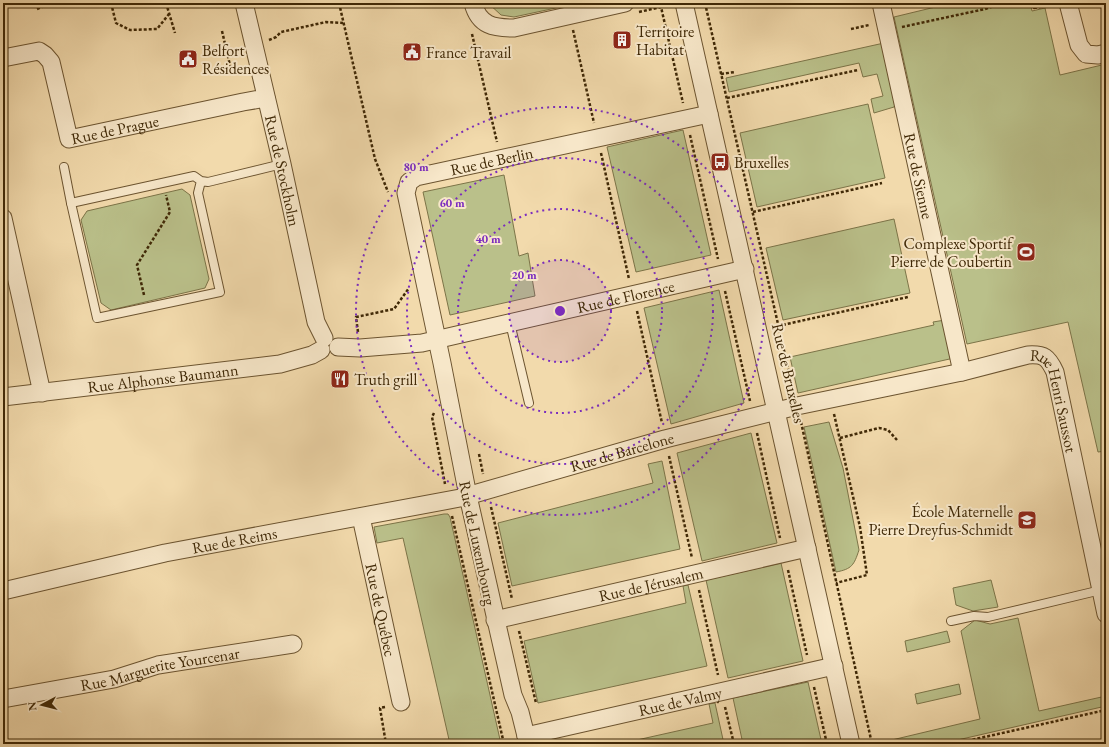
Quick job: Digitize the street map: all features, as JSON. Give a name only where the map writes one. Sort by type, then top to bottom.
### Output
[{"type":"street","name":"Rue de Stockholm","points":[[244,3],[282,164],[316,322],[323,344]]},
{"type":"street","name":"Rue de Bruxelles","points":[[684,3],[851,744]]},
{"type":"street","name":"Rue de Sienne","points":[[881,3],[962,372]]},
{"type":"street","points":[[1068,3],[1079,44],[1086,54],[1098,56],[1106,53]]},
{"type":"street","points":[[475,8],[488,24],[500,28],[514,28],[624,6]]},
{"type":"street","name":"Rue de Prague","points":[[3,58],[38,51],[45,55],[51,62],[69,139],[266,98]]},
{"type":"street","name":"Rue de Berlin","points":[[437,339],[406,193],[409,182],[416,177],[501,158],[598,128],[686,119],[709,114]]},
{"type":"street","points":[[3,218],[42,393]]},
{"type":"street","name":"Rue de Florence","points":[[437,339],[744,269]]},
{"type":"street","points":[[323,344],[324,354],[329,355],[337,351],[338,347],[360,348],[422,343],[437,339]]},
{"type":"street","name":"Rue de Luxembourg","points":[[437,339],[468,496],[495,620],[513,695],[532,738]]},
{"type":"street","name":"Rue Alphonse Baumann","points":[[3,397],[280,364],[312,355],[323,344]]},
{"type":"street","name":"Rue Henri Saussot","points":[[776,411],[962,372],[1028,355],[1037,354],[1044,356],[1050,361],[1055,372],[1106,614]]},
{"type":"street","name":"Rue de Barcelone","points":[[468,496],[665,439],[776,411]]},
{"type":"street","name":"Rue de Reims","points":[[3,591],[165,553],[468,496]]},
{"type":"street","name":"Rue de Québec","points":[[360,517],[401,702]]},
{"type":"street","name":"Rue de Jérusalem","points":[[495,620],[807,548]]},
{"type":"street","name":"Rue Marguerite Yourcenar","points":[[3,699],[114,679],[158,665],[293,644]]},
{"type":"street","name":"Rue de Valmy","points":[[532,738],[834,666]]},
{"type":"lane","points":[[71,203],[194,176],[201,181],[208,182],[282,164]]},
{"type":"lane","points":[[64,167],[97,318],[220,292],[198,193],[201,181]]},
{"type":"lane","points":[[510,323],[529,403]]},
{"type":"lane","points":[[951,621],[974,616],[988,617],[1101,590]]},
{"type":"path","points":[[36,9],[51,3]]},
{"type":"path","points":[[110,3],[116,23],[130,30],[157,29],[169,14]]},
{"type":"path","points":[[166,3],[175,33]]},
{"type":"path","points":[[339,3],[375,159],[389,194],[391,190]]},
{"type":"path","name":"Rue de Bruxelles","points":[[705,3],[872,744]]},
{"type":"path","points":[[887,30],[985,9],[1003,3]]},
{"type":"path","points":[[1033,3],[1034,8],[1044,6]]},
{"type":"path","points":[[624,6],[662,7],[827,744]]},
{"type":"path","points":[[475,8],[472,18],[472,34],[501,158]]},
{"type":"path","points":[[254,46],[276,37],[281,32],[326,22],[343,22]]},
{"type":"path","points":[[572,26],[598,128],[633,295],[734,744]]},
{"type":"path","points":[[222,31],[232,74]]},
{"type":"path","points":[[727,98],[858,70]]},
{"type":"path","points":[[721,74],[735,72]]},
{"type":"path","points":[[147,307],[137,265],[170,212],[164,183]]},
{"type":"path","points":[[753,212],[882,183]]},
{"type":"path","points":[[360,348],[356,317],[394,309],[410,286],[412,293]]},
{"type":"path","points":[[758,331],[908,297]]},
{"type":"path","points":[[831,399],[860,528],[866,575],[836,583]]},
{"type":"path","points":[[840,438],[879,428],[888,430],[897,440]]},
{"type":"path","points":[[478,448],[516,615],[532,738]]},
{"type":"path","points":[[380,708],[386,744]]},
{"type":"path","points":[[953,744],[1106,710]]},
{"type":"green space","points":[[488,3],[494,3],[502,7],[520,3],[579,3],[514,17],[501,15]]},
{"type":"green space","name":"Complexe Sportif Pierre de Coubertin","points":[[952,3],[1030,3],[1032,11],[1045,8],[1060,75],[1106,64],[1106,451],[1098,452],[1068,322],[967,344],[894,17]]},
{"type":"green space","points":[[884,43],[897,102],[894,107],[874,113],[871,99],[883,96],[877,74],[863,77],[859,63],[729,92],[726,78]]},
{"type":"green space","points":[[868,104],[885,178],[757,207],[740,133]]},
{"type":"green space","points":[[683,130],[711,255],[636,272],[607,147]]},
{"type":"green space","points":[[504,175],[519,256],[528,253],[535,296],[450,315],[423,192]]},
{"type":"green space","points":[[182,189],[190,195],[209,279],[205,288],[111,310],[101,303],[81,220],[87,211]]},
{"type":"green space","points":[[894,219],[910,293],[783,320],[766,248]]},
{"type":"green space","points":[[719,290],[744,403],[671,424],[644,308]]},
{"type":"green space","points":[[945,320],[954,358],[798,393],[790,357],[934,325],[933,322]]},
{"type":"green space","points":[[829,422],[843,468],[859,550],[852,566],[836,572],[804,427]]},
{"type":"green space","points":[[751,433],[777,543],[702,561],[677,453]]},
{"type":"green space","points":[[662,461],[680,549],[512,586],[498,523],[653,483],[648,464]]},
{"type":"green space","points":[[448,514],[450,517],[501,744],[450,744],[403,538],[377,543],[374,527]]},
{"type":"green space","points":[[781,563],[803,661],[728,678],[706,580]]},
{"type":"green space","points":[[991,580],[998,607],[973,611],[956,605],[953,588]]},
{"type":"green space","points":[[688,585],[707,666],[538,703],[524,641],[686,603],[683,586]]},
{"type":"green space","points":[[1018,618],[1039,711],[1106,696],[1106,706],[940,744],[875,744],[980,719],[961,631],[975,620],[990,624]]},
{"type":"green space","points":[[947,631],[950,642],[907,652],[905,641]]},
{"type":"green space","points":[[808,682],[822,744],[743,744],[733,698]]},
{"type":"green space","points":[[959,684],[961,694],[917,704],[915,694]]},
{"type":"green space","points":[[715,703],[724,744],[619,744],[713,723],[709,704]]},
{"type":"place","name":"Territoire Habitat","points":[[622,40]]},
{"type":"place","name":"France Travail","points":[[412,52]]},
{"type":"place","name":"Belfort Résidences","points":[[188,59]]},
{"type":"place","name":"Bruxelles","points":[[720,162]]},
{"type":"place","name":"Complexe Sportif Pierre de Coubertin","points":[[1026,252]]},
{"type":"place","name":"Truth grill","points":[[340,379]]},
{"type":"place","name":"École Maternelle Pierre Dreyfus-Schmidt","points":[[1027,520]]}]
